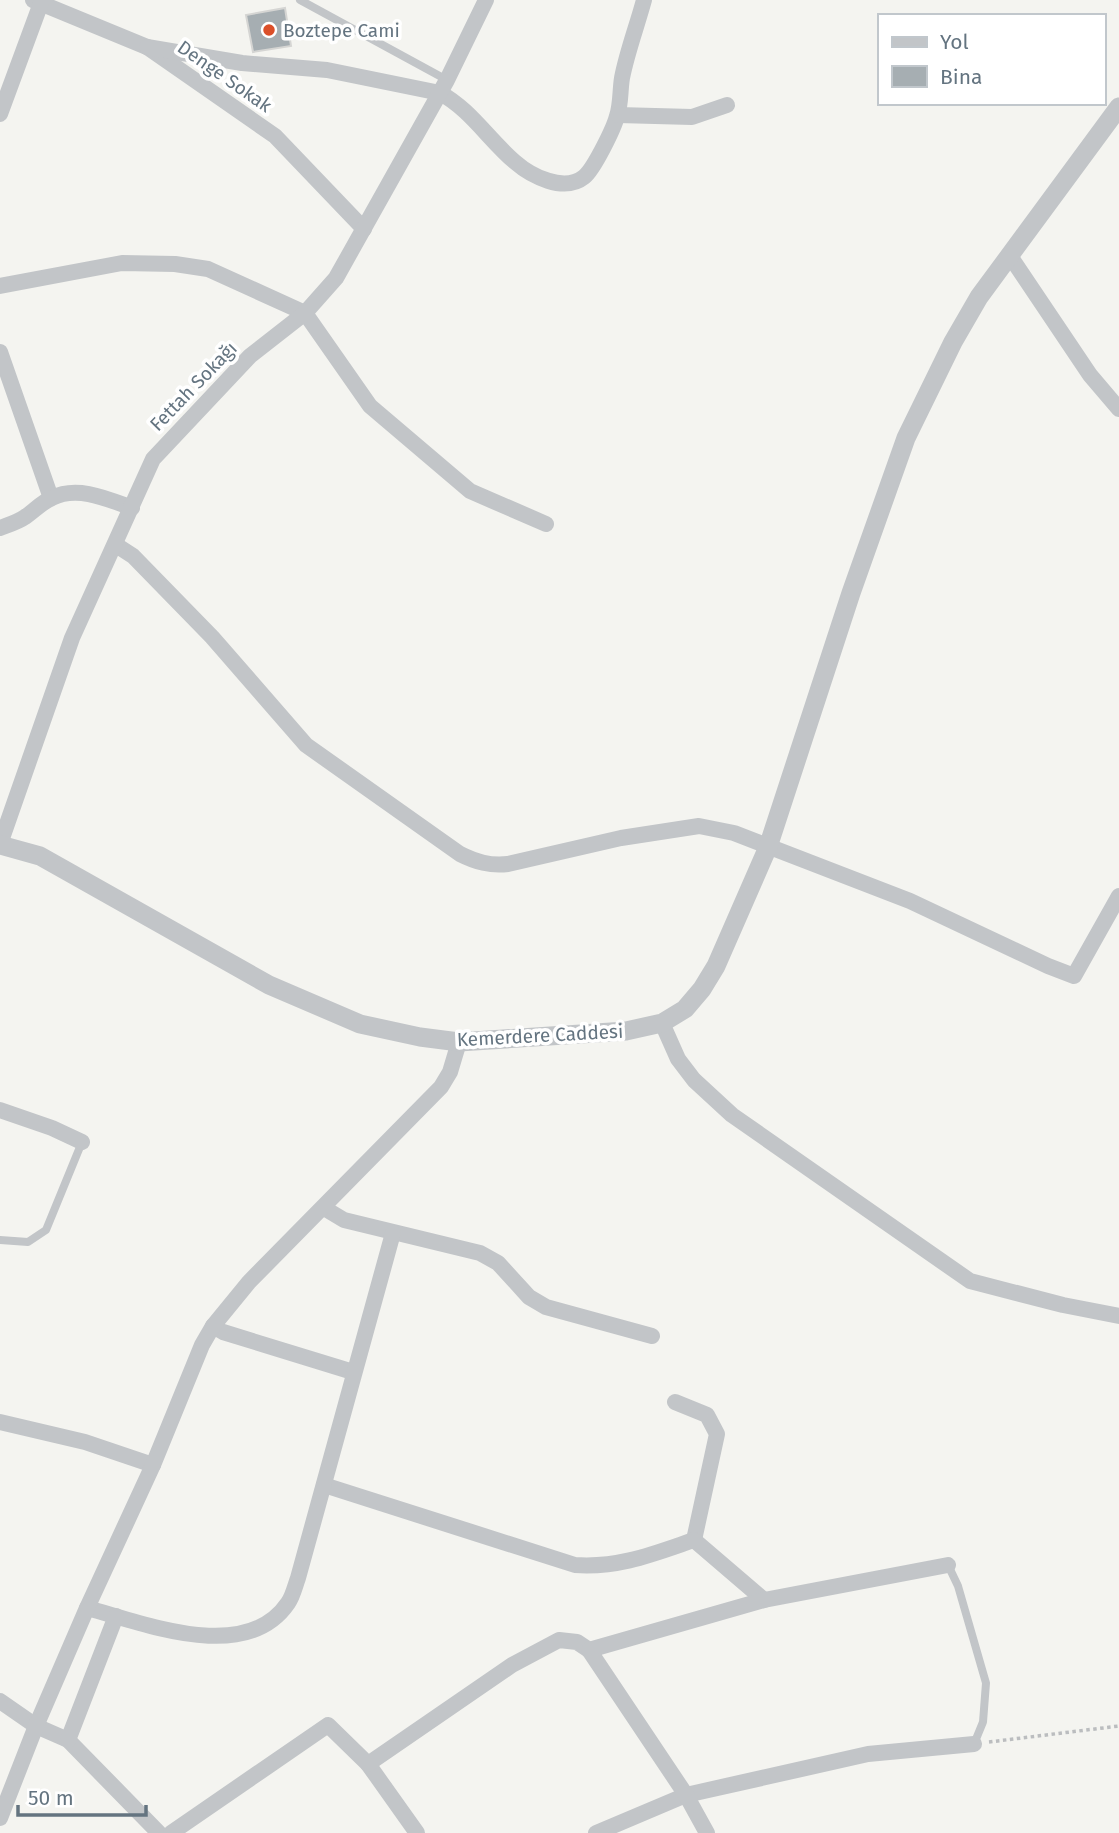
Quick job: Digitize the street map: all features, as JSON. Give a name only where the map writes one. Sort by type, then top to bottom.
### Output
[{"type":"street","name":"Fettah Sokağı","points":[[0,844],[62,664],[153,459],[250,356],[305,313],[336,278],[443,87],[486,0]]},
{"type":"street","points":[[148,47],[242,63],[327,70],[443,87],[515,162],[534,176],[556,182],[575,181],[585,176],[605,145],[618,115],[622,78],[644,0]]},
{"type":"street","points":[[0,114],[37,2]]},
{"type":"street","name":"Denge Sokak","points":[[37,2],[148,47],[275,136],[364,229]]},
{"type":"street","points":[[618,115],[692,117],[727,105]]},
{"type":"street","name":"Kemerdere Caddesi","points":[[0,844],[40,856],[170,931],[280,990],[360,1024],[459,1042],[609,1033],[662,1023],[685,1009],[716,966],[768,847],[906,438],[953,342],[979,297],[1119,107]]},
{"type":"street","points":[[1010,256],[1090,375],[1119,409]]},
{"type":"street","points":[[0,286],[122,263],[175,264],[208,269],[305,313],[370,405],[470,491],[546,524]]},
{"type":"street","points":[[0,352],[51,498]]},
{"type":"street","points":[[0,528],[23,518],[51,498],[64,493],[81,493],[132,508]]},
{"type":"street","points":[[116,545],[133,556],[203,628],[306,745],[460,854],[493,866],[621,838],[699,826],[734,833],[910,901],[1074,976],[1119,896]]},
{"type":"street","points":[[662,1023],[678,1059],[686,1070],[732,1115],[970,1281],[1119,1316]]},
{"type":"street","points":[[0,1818],[87,1608],[153,1465],[197,1356],[213,1326],[249,1282],[324,1209],[441,1087],[450,1072],[459,1042]]},
{"type":"street","points":[[0,1110],[82,1142]]},
{"type":"street","points":[[324,1209],[344,1220],[480,1253],[498,1263],[519,1289],[546,1307],[652,1336]]},
{"type":"street","points":[[87,1608],[192,1635],[214,1637],[234,1635],[261,1626],[289,1602],[393,1233]]},
{"type":"street","points":[[213,1326],[223,1332],[353,1372]]},
{"type":"street","points":[[675,1402],[707,1415],[717,1434],[694,1540]]},
{"type":"street","points":[[0,1422],[85,1442],[153,1465]]},
{"type":"street","points":[[324,1485],[575,1565],[622,1564],[694,1540]]},
{"type":"street","points":[[694,1540],[764,1600]]},
{"type":"street","points":[[589,1650],[764,1600],[948,1565]]},
{"type":"street","points":[[68,1741],[116,1616]]},
{"type":"street","points":[[368,1764],[512,1665],[559,1640],[577,1642],[589,1650],[686,1795],[707,1833]]},
{"type":"street","points":[[0,1701],[36,1726],[68,1741],[159,1833]]},
{"type":"street","points":[[171,1833],[328,1725],[368,1764],[417,1833]]},
{"type":"street","points":[[596,1833],[686,1795],[868,1754],[974,1744]]},
{"type":"lane","points":[[299,0],[443,87]]},
{"type":"lane","points":[[0,1240],[28,1241],[46,1230],[82,1142]]},
{"type":"lane","points":[[948,1565],[958,1586],[986,1683],[983,1723],[974,1744]]},
{"type":"path","points":[[974,1744],[1119,1727]]},
{"type":"building","name":"Boztepe Cami","points":[[285,8],[291,46],[253,52],[246,15]]},
{"type":"place","name":"Boztepe Cami","points":[[269,30]]}]
